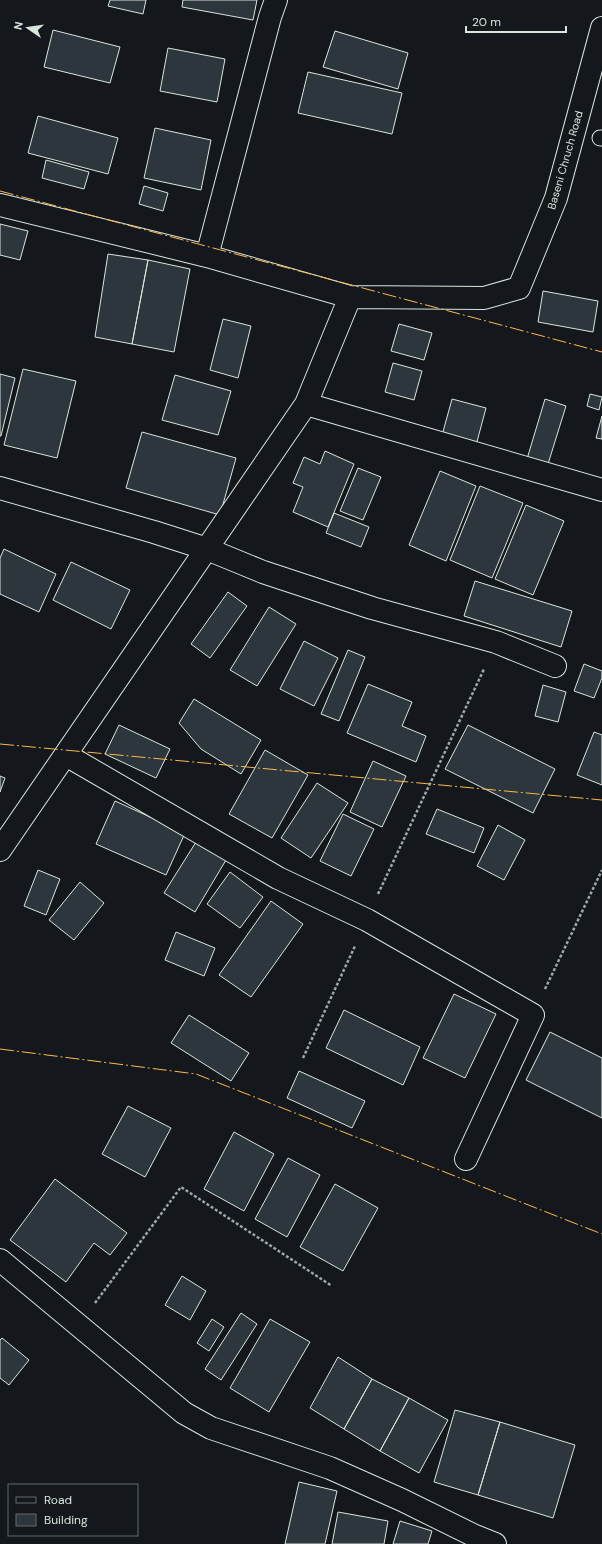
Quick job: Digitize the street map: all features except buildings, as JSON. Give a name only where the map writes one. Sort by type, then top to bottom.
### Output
[{"type":"street","points":[[207,256],[270,17],[276,0]]},
{"type":"street","name":"Baseni Chruch Road","points":[[350,297],[484,298],[519,288],[556,198],[602,28]]},
{"type":"street","points":[[0,205],[207,256],[350,297],[306,404],[0,850]]},
{"type":"street","points":[[306,404],[602,490]]},
{"type":"street","points":[[0,488],[154,532],[207,550],[263,572],[372,608],[496,642],[555,666]]},
{"type":"street","points":[[66,755],[278,878],[366,920],[533,1015],[466,1159]]},
{"type":"street","points":[[0,1260],[184,1413],[211,1428],[330,1468],[495,1544]]},
{"type":"path","points":[[303,1058],[496,642]]},
{"type":"path","points":[[533,1015],[602,870]]},
{"type":"path","points":[[78,1326],[181,1187],[332,1286]]},
{"type":"power","points":[[0,191],[602,352]]},
{"type":"power","points":[[0,744],[602,800]]},
{"type":"power","points":[[0,1049],[196,1074],[602,1234]]}]
